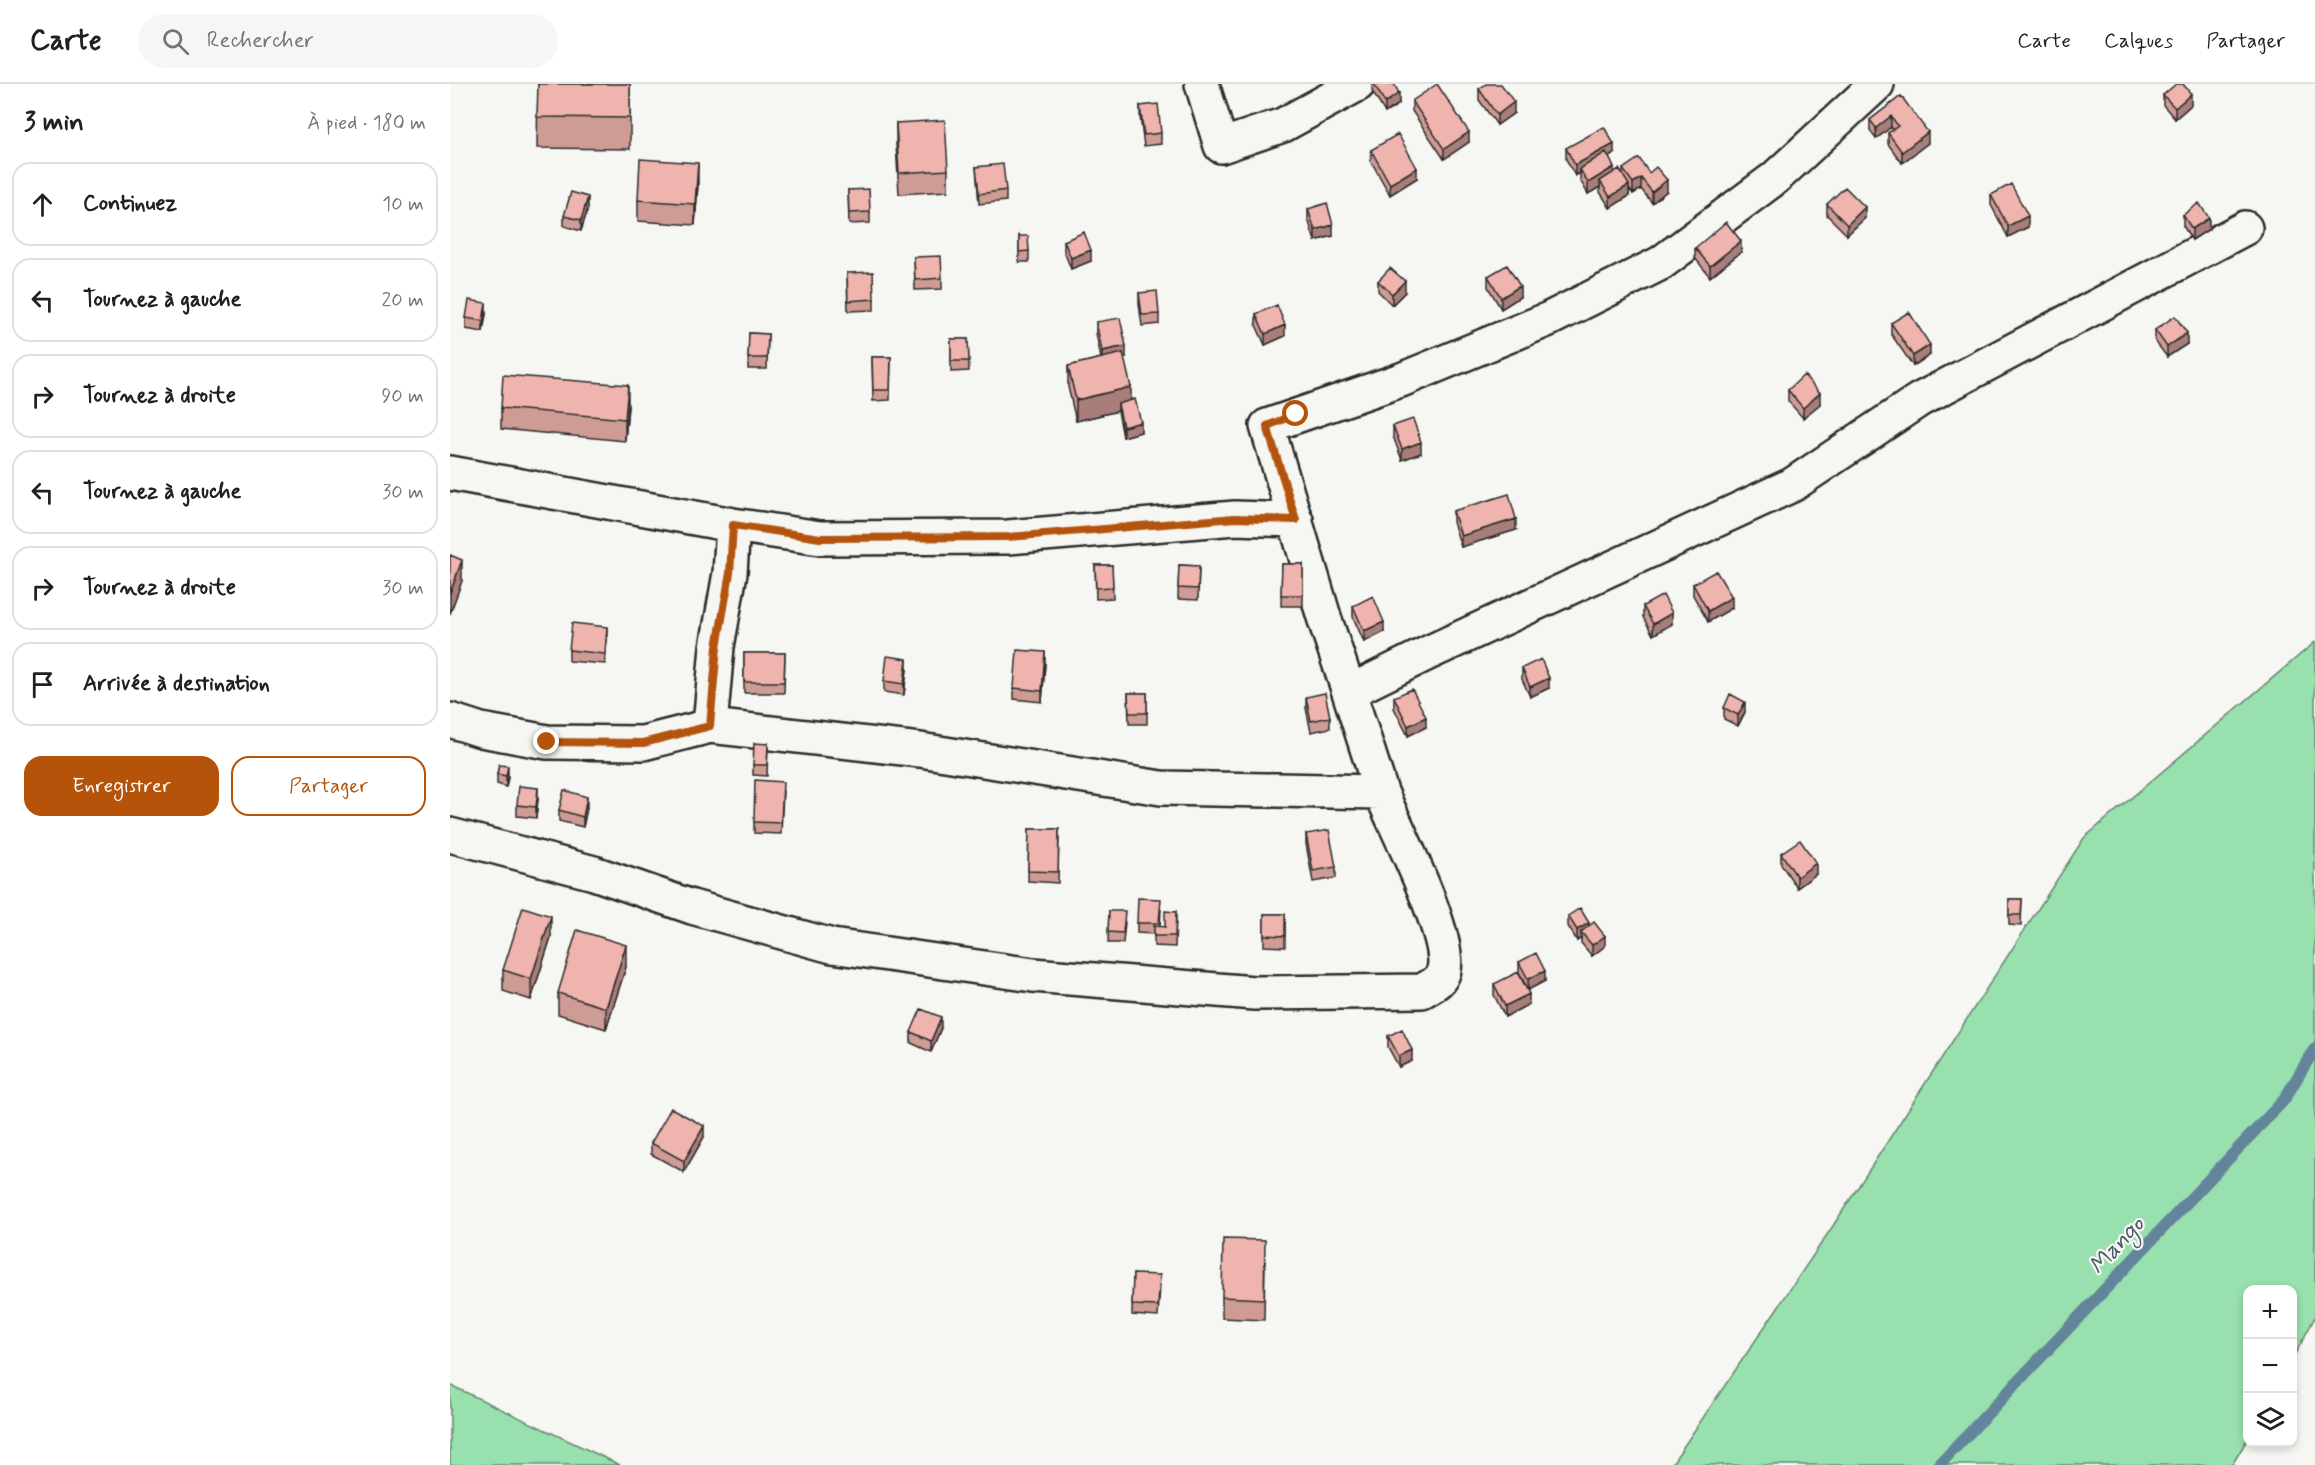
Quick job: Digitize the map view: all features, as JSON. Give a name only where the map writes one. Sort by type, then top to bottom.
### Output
[{"type":"street","points":[[1202,84],[1221,146],[1283,125],[1358,84]]},
{"type":"street","points":[[450,835],[594,873],[692,907],[832,946],[1033,975],[1254,993],[1422,991],[1439,981],[1445,968],[1441,930],[1381,792],[1324,617],[1267,426],[1401,380],[1549,319],[1661,263],[1775,178],[1877,84]]},
{"type":"street","points":[[1349,692],[1428,653],[1792,486],[1919,400],[2245,228]]},
{"type":"street","points":[[450,473],[733,525],[820,538],[1008,537],[1235,518],[1296,520]]},
{"type":"street","points":[[710,726],[717,647],[730,573],[733,525]]},
{"type":"street","points":[[450,720],[481,729],[547,742],[643,743],[710,726],[920,750],[1161,788],[1381,792]]},
{"type":"green space","points":[[2315,642],[2315,1317],[2297,1351],[2297,1285],[2243,1285],[2243,1447],[2232,1465],[1671,1465],[1829,1232],[2084,838]]},
{"type":"green space","points":[[450,1385],[620,1465],[450,1465]]},
{"type":"building","points":[[538,84],[630,84],[630,118],[537,117]]},
{"type":"building","points":[[1374,84],[1394,84],[1399,93],[1385,103]]},
{"type":"building","points":[[1437,84],[1469,132],[1444,149],[1412,101]]},
{"type":"building","points":[[1486,84],[1501,84],[1514,102],[1497,115],[1479,89]]},
{"type":"building","points":[[2176,84],[2183,84],[2191,94],[2175,108],[2163,95]]},
{"type":"building","points":[[1901,96],[1928,132],[1902,152],[1888,133],[1898,126],[1891,116],[1876,128],[1870,120]]},
{"type":"building","points":[[1158,104],[1161,133],[1144,135],[1140,106]]},
{"type":"building","points":[[945,120],[948,170],[899,173],[896,123]]},
{"type":"building","points":[[1604,127],[1614,144],[1575,165],[1566,148]]},
{"type":"building","points":[[1398,134],[1417,168],[1390,184],[1371,150]]},
{"type":"building","points":[[1606,152],[1614,167],[1588,183],[1580,169]]},
{"type":"building","points":[[1639,158],[1649,173],[1656,167],[1667,180],[1652,192],[1641,178],[1633,183],[1623,169]]},
{"type":"building","points":[[640,159],[698,163],[695,204],[638,200]]},
{"type":"building","points":[[1003,164],[1006,190],[979,194],[976,167]]},
{"type":"building","points":[[1619,169],[1629,185],[1610,197],[1600,181]]},
{"type":"building","points":[[2011,184],[2028,216],[2008,226],[1991,195]]},
{"type":"building","points":[[1845,187],[1865,207],[1847,225],[1827,204]]},
{"type":"building","points":[[869,189],[870,212],[849,213],[848,190]]},
{"type":"building","points":[[571,192],[588,197],[581,220],[564,216]]},
{"type":"building","points":[[1327,203],[1333,225],[1315,230],[1308,209]]},
{"type":"building","points":[[2199,203],[2209,218],[2192,229],[2183,215]]},
{"type":"building","points":[[1726,222],[1741,241],[1710,266],[1695,248]]},
{"type":"building","points":[[1084,232],[1091,250],[1071,258],[1064,241]]},
{"type":"building","points":[[1019,236],[1028,236],[1029,251],[1019,252]]},
{"type":"building","points":[[941,256],[942,278],[915,280],[914,257]]},
{"type":"building","points":[[1507,265],[1520,286],[1501,298],[1488,276]]},
{"type":"building","points":[[1390,268],[1405,281],[1392,294],[1378,281]]},
{"type":"building","points":[[873,272],[874,299],[848,301],[847,273]]},
{"type":"building","points":[[1157,291],[1159,314],[1142,315],[1139,293]]},
{"type":"building","points":[[469,300],[486,303],[483,321],[466,318]]},
{"type":"building","points":[[1277,305],[1285,325],[1265,334],[1256,314]]},
{"type":"building","points":[[1909,312],[1930,345],[1913,356],[1891,323]]},
{"type":"building","points":[[2175,316],[2187,333],[2167,347],[2155,330]]},
{"type":"building","points":[[1120,318],[1126,346],[1102,351],[1096,322]]},
{"type":"building","points":[[749,333],[768,334],[767,358],[748,358]]},
{"type":"building","points":[[951,339],[968,339],[969,361],[951,361]]},
{"type":"building","points":[[1123,353],[1131,387],[1076,400],[1068,366]]},
{"type":"building","points":[[872,357],[891,357],[890,390],[873,390]]},
{"type":"building","points":[[503,375],[628,385],[625,419],[501,408]]},
{"type":"building","points":[[1804,375],[1820,393],[1803,408],[1788,390]]},
{"type":"building","points":[[1135,399],[1141,422],[1123,427],[1118,404]]},
{"type":"building","points":[[1413,419],[1421,442],[1402,449],[1393,426]]},
{"type":"building","points":[[1509,494],[1516,519],[1461,536],[1453,511]]},
{"type":"building","points":[[450,555],[462,560],[450,593]]},
{"type":"building","points":[[1282,564],[1303,564],[1303,595],[1281,595]]},
{"type":"building","points":[[1095,565],[1112,565],[1113,587],[1096,588]]},
{"type":"building","points":[[1179,565],[1199,566],[1198,589],[1178,588]]},
{"type":"building","points":[[1716,571],[1732,597],[1708,611],[1693,584]]},
{"type":"building","points":[[1663,595],[1672,613],[1653,624],[1643,606]]},
{"type":"building","points":[[1373,596],[1384,622],[1364,631],[1353,606]]},
{"type":"building","points":[[572,623],[607,627],[605,654],[569,650]]},
{"type":"building","points":[[1017,650],[1045,652],[1042,691],[1014,688]]},
{"type":"building","points":[[744,653],[785,653],[784,682],[744,682]]},
{"type":"building","points":[[887,656],[907,659],[904,684],[884,681]]},
{"type":"building","points":[[1541,659],[1549,678],[1530,687],[1522,668]]},
{"type":"building","points":[[1412,689],[1426,717],[1408,726],[1394,697]]},
{"type":"building","points":[[1128,693],[1147,693],[1147,713],[1129,713]]},
{"type":"building","points":[[1325,693],[1330,717],[1311,721],[1306,697]]},
{"type":"building","points":[[1730,694],[1745,702],[1738,715],[1724,708]]},
{"type":"building","points":[[754,743],[768,744],[767,765],[753,765]]},
{"type":"building","points":[[499,765],[508,766],[506,776],[497,774]]},
{"type":"building","points":[[755,780],[783,782],[781,823],[754,822]]},
{"type":"building","points":[[519,786],[538,788],[536,807],[517,805]]},
{"type":"building","points":[[564,790],[587,797],[583,817],[559,810]]},
{"type":"building","points":[[1029,829],[1059,829],[1058,872],[1028,871]]},
{"type":"building","points":[[1329,830],[1336,867],[1313,871],[1306,834]]},
{"type":"building","points":[[1800,840],[1816,863],[1797,877],[1781,853]]},
{"type":"building","points":[[1138,898],[1161,899],[1159,923],[1137,923]]},
{"type":"building","points":[[2009,899],[2022,899],[2021,915],[2009,915]]},
{"type":"building","points":[[523,907],[551,916],[531,979],[503,970]]},
{"type":"building","points":[[1580,908],[1589,923],[1577,930],[1568,916]]},
{"type":"building","points":[[1109,911],[1125,911],[1123,933],[1108,932]]},
{"type":"building","points":[[1165,911],[1176,912],[1175,936],[1154,936],[1154,926],[1165,927]]},
{"type":"building","points":[[1264,914],[1285,914],[1285,936],[1264,935]]},
{"type":"building","points":[[1594,922],[1605,936],[1592,945],[1581,932]]},
{"type":"building","points":[[577,930],[626,945],[606,1008],[558,993]]},
{"type":"building","points":[[1536,953],[1545,971],[1528,979],[1519,962]]},
{"type":"building","points":[[1518,972],[1529,994],[1505,1006],[1494,984]]},
{"type":"building","points":[[921,1009],[941,1017],[931,1041],[911,1032]]},
{"type":"building","points":[[1402,1029],[1412,1050],[1399,1056],[1388,1036]]},
{"type":"building","points":[[671,1108],[704,1126],[684,1161],[651,1143]]},
{"type":"building","points":[[1223,1239],[1265,1240],[1264,1299],[1222,1297]]},
{"type":"building","points":[[1133,1274],[1160,1275],[1158,1306],[1132,1305]]},
{"type":"waterway","name":"Mango","points":[[1939,1465],[2284,1100],[2315,1048]]},
{"type":"route","points":[[547,742],[643,743],[710,726],[717,647],[730,573],[733,525],[820,538],[1008,537],[1235,518],[1296,520],[1267,426],[1296,414]]}]
